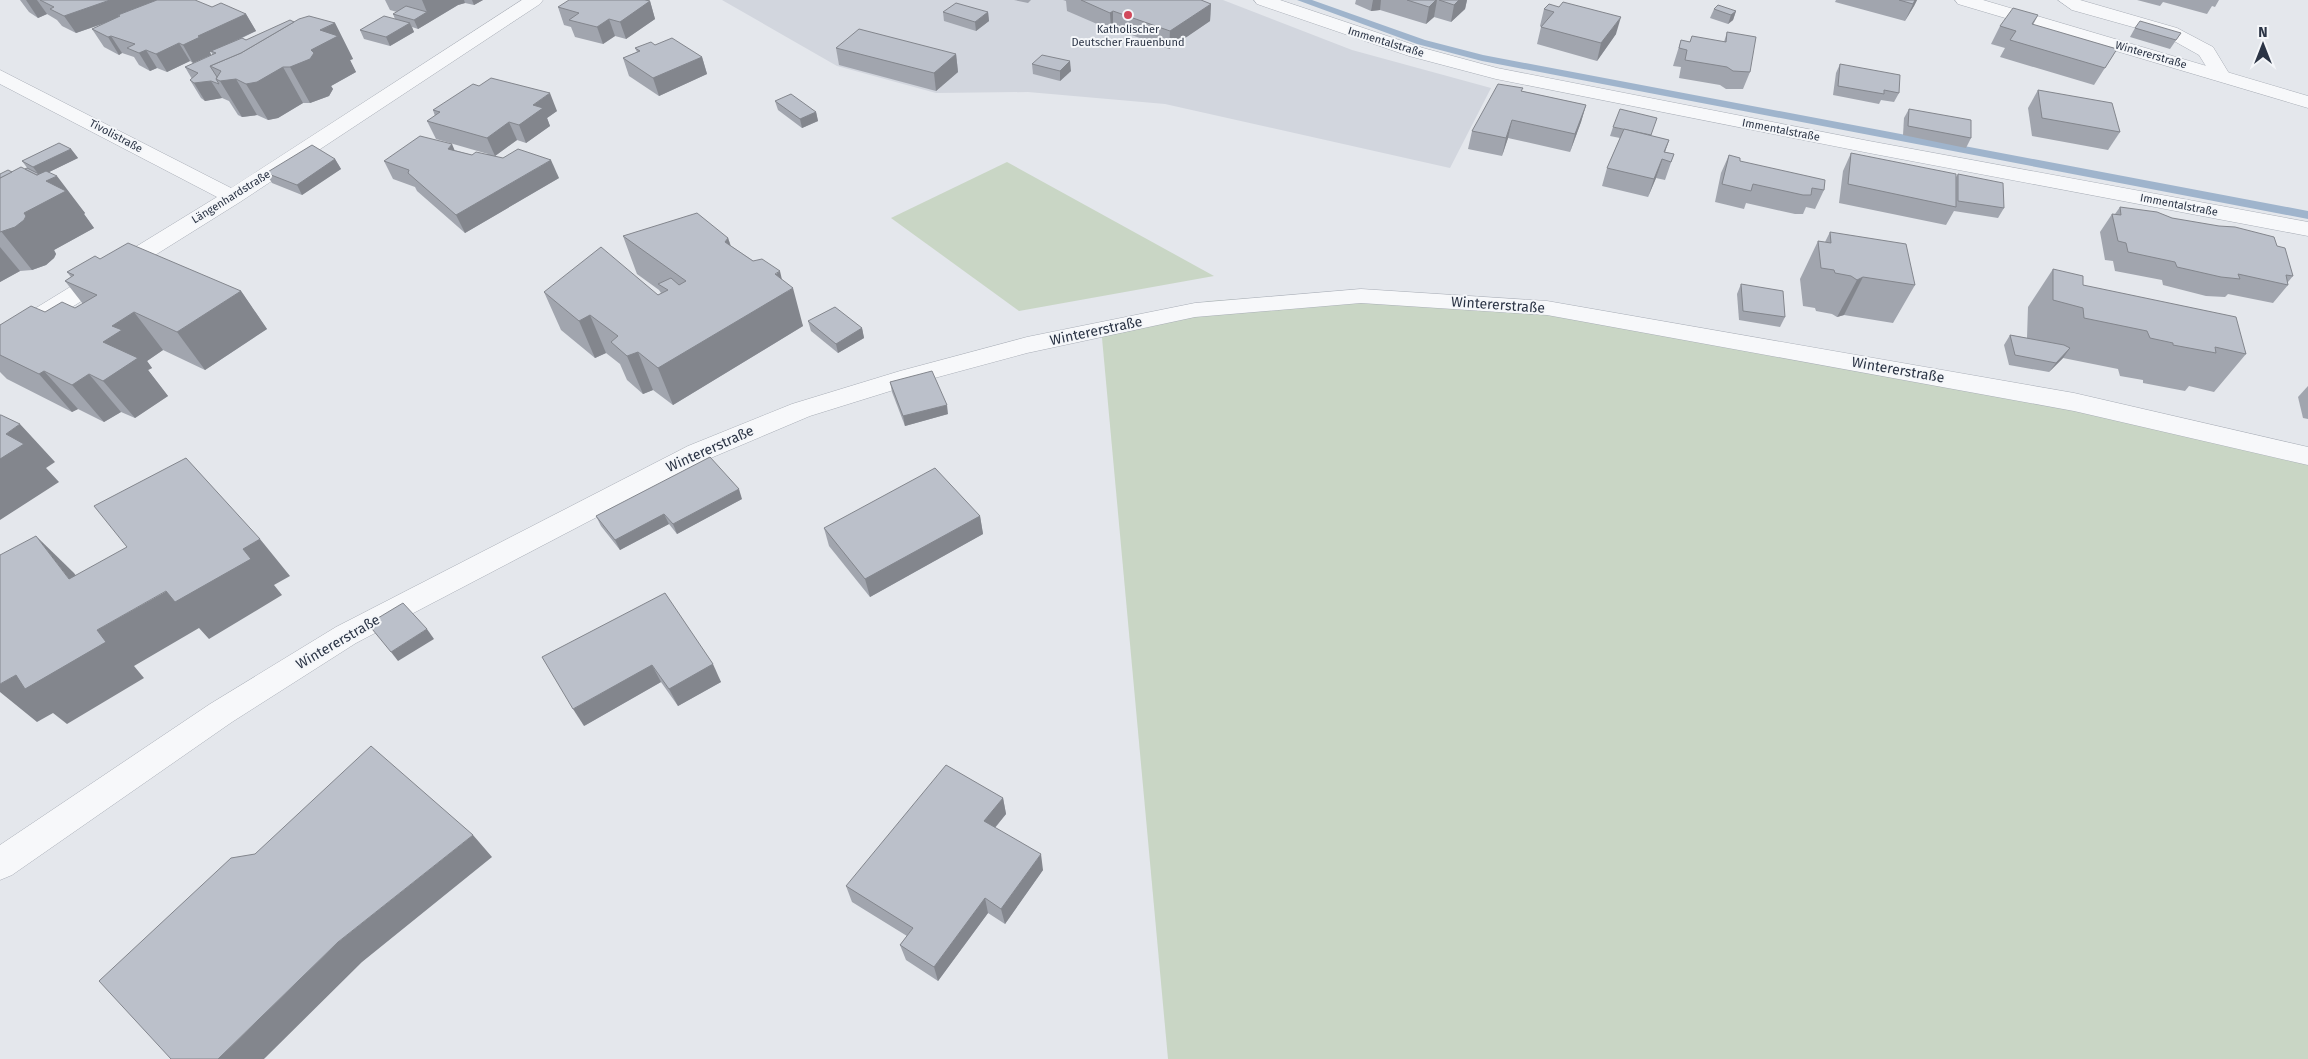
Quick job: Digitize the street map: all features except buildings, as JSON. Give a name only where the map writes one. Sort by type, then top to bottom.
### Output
[{"type":"street","name":"Längenhardstraße","points":[[0,341],[232,197],[534,0]]},
{"type":"street","name":"Immentalstraße","points":[[1263,0],[1407,49],[1496,73],[1879,149],[2308,229]]},
{"type":"street","name":"Wintererstraße","points":[[1964,0],[2308,102]]},
{"type":"street","points":[[2067,0],[2078,6],[2171,32],[2206,51],[2221,75]]},
{"type":"street","name":"Tivolistraße","points":[[0,76],[232,197]]},
{"type":"street","name":"Wintererstraße","points":[[0,864],[222,713],[346,635],[697,452],[801,410],[909,377],[1027,345],[1196,310],[1361,296],[1547,308],[2074,402],[2308,456]]},
{"type":"shaded area","points":[[722,0],[1223,0],[1352,50],[1491,88],[1450,168],[1165,104],[1028,92],[936,93],[837,66]]},
{"type":"green space","points":[[1007,162],[1214,276],[1019,311],[891,218]]},
{"type":"green space","points":[[1359,291],[1545,306],[2308,453],[2308,1059],[1168,1059],[1101,327],[1209,301]]},
{"type":"waterway","points":[[1302,0],[1421,42],[1482,58],[2308,215]]},
{"type":"place","name":"Katholischer Deutscher Frauenbund","points":[[1128,15]]}]
